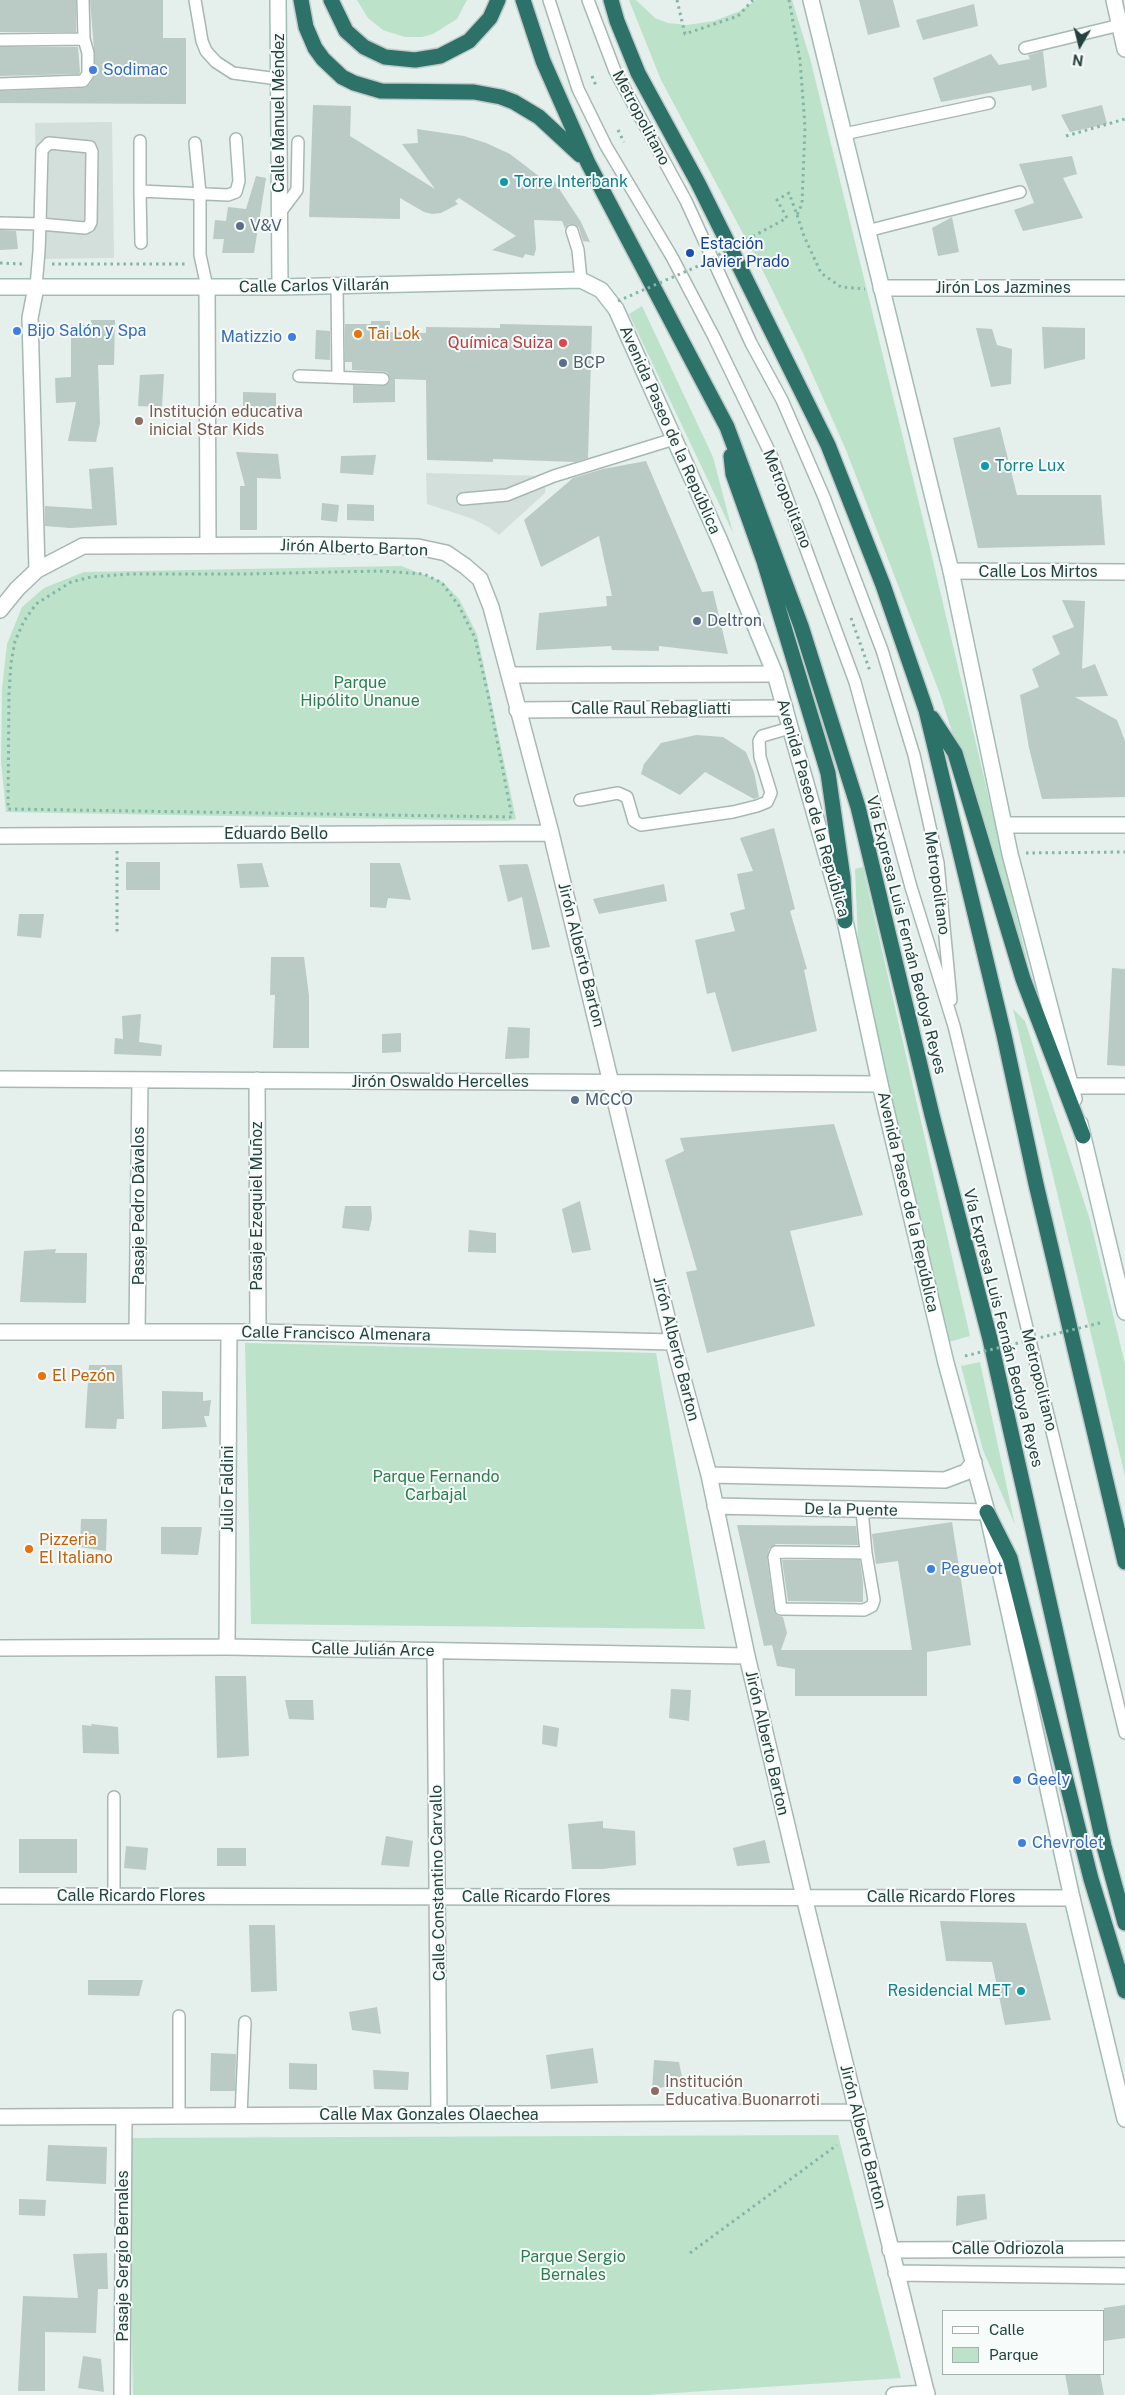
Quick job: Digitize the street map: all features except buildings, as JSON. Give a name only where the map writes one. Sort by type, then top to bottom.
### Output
[{"type":"highway","points":[[301,0],[306,27],[315,48],[323,59],[342,77],[354,83],[381,91],[474,92],[514,102],[548,125],[588,163]]},
{"type":"highway","points":[[331,0],[346,31],[364,47],[385,57],[415,60],[440,56],[469,41],[490,18],[498,0]]},
{"type":"highway","name":"Vía Expresa Luis Fernán Bedoya Reyes","points":[[523,0],[543,61],[588,163],[727,427],[802,626],[858,806],[932,1116],[990,1339],[1104,1846],[1125,1924]]},
{"type":"highway","points":[[611,0],[616,21],[638,73],[720,227],[828,445],[883,586],[926,710],[1004,1035],[1036,1184],[1125,1562]]},
{"type":"highway","points":[[727,427],[734,474],[764,561],[828,773],[843,878],[845,922]]},
{"type":"highway","points":[[926,710],[955,753],[1023,979],[1083,1136]]},
{"type":"highway","points":[[987,1512],[1010,1558],[1091,1879],[1125,1991]]},
{"type":"street","name":"Calle Manuel Méndez","points":[[278,0],[280,287]]},
{"type":"street","points":[[810,0],[951,571],[1010,854],[1071,1086],[1125,1312]]},
{"type":"street","points":[[1114,0],[1125,49]]},
{"type":"street","points":[[581,280],[601,290],[617,305]]},
{"type":"street","name":"Calle Carlos Villarán","points":[[0,287],[280,287],[581,280]]},
{"type":"street","name":"Jirón Los Jazmines","points":[[881,286],[1125,288]]},
{"type":"street","points":[[207,287],[208,545]]},
{"type":"street","points":[[36,288],[30,318],[37,570]]},
{"type":"street","name":"Avenida Paseo de la República","points":[[617,305],[720,541],[775,674],[845,922],[880,1084],[946,1363],[987,1512],[1072,1898],[1125,2119]]},
{"type":"street","name":"Jirón Alberto Barton","points":[[0,610],[17,589],[37,570],[83,546],[418,547],[446,553],[466,566],[480,579],[491,607],[551,833],[673,1342],[709,1475],[747,1656],[804,1897],[927,2394]]},
{"type":"street","name":"Calle Los Mirtos","points":[[951,571],[1125,572]]},
{"type":"street","name":"Calle Raul Rebagliatti","points":[[509,675],[775,674]]},
{"type":"street","name":"Calle Raul Rebagliatti","points":[[518,710],[785,708]]},
{"type":"street","points":[[1005,825],[1125,825]]},
{"type":"street","name":"Eduardo Bello","points":[[0,836],[551,833]]},
{"type":"street","name":"Jirón Oswaldo Hercelles","points":[[0,1079],[880,1084]]},
{"type":"street","name":"Pasaje Pedro Dávalos","points":[[137,1332],[140,1080]]},
{"type":"street","name":"Pasaje Ezequiel Muñoz","points":[[257,1080],[258,1332]]},
{"type":"street","points":[[1071,1086],[1125,1086]]},
{"type":"street","name":"Calle Francisco Almenara","points":[[0,1332],[258,1332],[673,1342]]},
{"type":"street","name":"Julio Faldini","points":[[227,1647],[229,1332]]},
{"type":"street","name":"De la Puente","points":[[709,1475],[945,1480],[966,1472],[974,1462]]},
{"type":"street","name":"De la Puente","points":[[715,1506],[987,1512]]},
{"type":"street","name":"Calle Julián Arce","points":[[0,1648],[227,1647],[747,1656]]},
{"type":"street","name":"Calle Constantino Carvallo","points":[[435,1652],[440,2115]]},
{"type":"street","name":"Calle Ricardo Flores","points":[[0,1896],[1072,1898]]},
{"type":"street","name":"Calle Max Gonzales Olaechea","points":[[0,2117],[858,2112]]},
{"type":"street","name":"Pasaje Sergio Bernales","points":[[122,2395],[124,2117]]},
{"type":"street","name":"Calle Odriozola","points":[[890,2250],[1125,2249]]},
{"type":"street","name":"Calle Odriozola","points":[[896,2273],[1125,2276]]},
{"type":"street","points":[[894,2395],[927,2394]]},
{"type":"lane","points":[[0,84],[83,81],[88,74],[88,53],[84,39],[83,0]]},
{"type":"lane","points":[[194,0],[202,40],[206,51],[216,62],[233,73],[278,79]]},
{"type":"lane","name":"Metropolitano","points":[[549,0],[578,89],[606,146],[672,256],[706,321],[772,458],[855,682],[911,886],[954,1026],[1125,1733]]},
{"type":"lane","name":"Metropolitano","points":[[588,0],[615,71],[686,201],[751,343],[782,400],[824,497],[882,650],[914,755],[938,863],[954,1026]]},
{"type":"lane","points":[[1025,48],[1120,25]]},
{"type":"lane","points":[[0,40],[84,39]]},
{"type":"lane","points":[[844,134],[989,103]]},
{"type":"lane","points":[[140,191],[228,195],[236,192],[239,182],[236,140]]},
{"type":"lane","points":[[140,141],[141,243]]},
{"type":"lane","points":[[279,214],[297,190],[298,142]]},
{"type":"lane","points":[[0,223],[40,224],[85,228],[89,226],[91,222],[92,161],[90,147],[48,143],[42,150],[40,224],[36,288]]},
{"type":"lane","points":[[195,143],[200,193],[201,264],[207,287]]},
{"type":"lane","points":[[868,230],[1020,192]]},
{"type":"lane","points":[[572,231],[578,250],[581,280]]},
{"type":"lane","points":[[337,285],[338,377]]},
{"type":"lane","points":[[299,376],[383,379]]},
{"type":"lane","points":[[463,500],[507,495],[554,476],[674,439]]},
{"type":"lane","points":[[580,800],[618,793],[627,797],[634,821],[641,825],[733,812],[757,806],[767,802],[771,793],[760,757],[759,741],[762,736],[790,728]]},
{"type":"lane","points":[[862,1510],[866,1553],[874,1600],[872,1606],[864,1610],[781,1608],[774,1557],[776,1552],[866,1553]]},
{"type":"lane","points":[[114,1797],[114,1896]]},
{"type":"lane","points":[[179,2116],[180,2016]]},
{"type":"lane","points":[[241,2116],[246,2022]]},
{"type":"path","points":[[677,0],[685,34],[738,16],[753,0]]},
{"type":"path","points":[[789,0],[800,60],[805,127],[802,204],[797,215]]},
{"type":"path","points":[[1066,136],[1125,119]]},
{"type":"path","points":[[617,305],[788,218],[777,200],[789,193],[804,236],[821,273],[841,287],[860,290],[881,286]]},
{"type":"path","points":[[0,264],[201,264]]},
{"type":"path","points":[[380,571],[424,574],[442,583],[459,606],[474,638],[489,699],[512,817],[8,810],[8,693],[11,663],[15,641],[24,621],[36,604],[71,582],[91,576],[380,571]]},
{"type":"path","points":[[117,835],[118,932]]},
{"type":"path","points":[[1010,854],[1125,852]]},
{"type":"path","points":[[965,1356],[1104,1322]]},
{"type":"path","points":[[690,2253],[837,2145]]},
{"type":"shaded area","points":[[112,122],[114,258],[37,259],[35,123]]},
{"type":"shaded area","points":[[426,473],[546,476],[545,493],[499,535],[487,526],[470,518],[427,504]]},
{"type":"green space","points":[[357,0],[467,0],[457,19],[433,34],[422,37],[405,37],[383,30],[368,18]]},
{"type":"green space","points":[[629,0],[636,0],[655,18],[668,23],[687,25],[714,21],[740,11],[756,0],[792,0],[810,58],[930,548],[1035,994],[940,694],[846,450],[803,353],[763,271],[661,80]]},
{"type":"green space","points":[[642,306],[713,457],[733,533],[629,314]]},
{"type":"green space","name":"Parque Hipólito Unanue","points":[[401,566],[443,582],[459,599],[477,634],[516,819],[507,821],[6,812],[1,761],[2,689],[7,644],[22,607],[44,588],[84,572]]},
{"type":"green space","points":[[863,867],[970,1336],[949,1342],[859,962],[855,869]]},
{"type":"green space","points":[[1013,1009],[1025,1021],[1090,1220],[1125,1364],[1125,1476]]},
{"type":"green space","name":"Parque Fernando Carbajal","points":[[245,1343],[656,1353],[705,1629],[251,1624]]},
{"type":"green space","points":[[980,1362],[1015,1525],[983,1450],[961,1366]]},
{"type":"green space","name":"Parque Sergio Bernales","points":[[838,2135],[901,2378],[645,2395],[133,2395],[128,2138]]},
{"type":"place","name":"Sodimac","points":[[93,70]]},
{"type":"place","name":"Torre Interbank","points":[[504,182]]},
{"type":"place","name":"V&V","points":[[240,226]]},
{"type":"place","name":"Estación Javier Prado","points":[[690,253]]},
{"type":"place","name":"Bijo Salón y Spa","points":[[17,331]]},
{"type":"place","name":"Tai Lok","points":[[358,334]]},
{"type":"place","name":"Matizzio","points":[[292,337]]},
{"type":"place","name":"Química Suiza","points":[[563,343]]},
{"type":"place","name":"BCP","points":[[563,363]]},
{"type":"place","name":"Institución educativa inicial Star Kids","points":[[139,421]]},
{"type":"place","name":"Torre Lux","points":[[985,466]]},
{"type":"place","name":"Deltron","points":[[697,621]]},
{"type":"place","name":"MCCO","points":[[575,1100]]},
{"type":"place","name":"El Pezón","points":[[42,1376]]},
{"type":"place","name":"Pizzeria El Italiano","points":[[29,1549]]},
{"type":"place","name":"Pegueot","points":[[931,1569]]},
{"type":"place","name":"Geely","points":[[1017,1780]]},
{"type":"place","name":"Chevrolet","points":[[1022,1843]]},
{"type":"place","name":"Residencial MET","points":[[1021,1991]]},
{"type":"place","name":"Institución Educativa Buonarroti","points":[[655,2091]]}]
